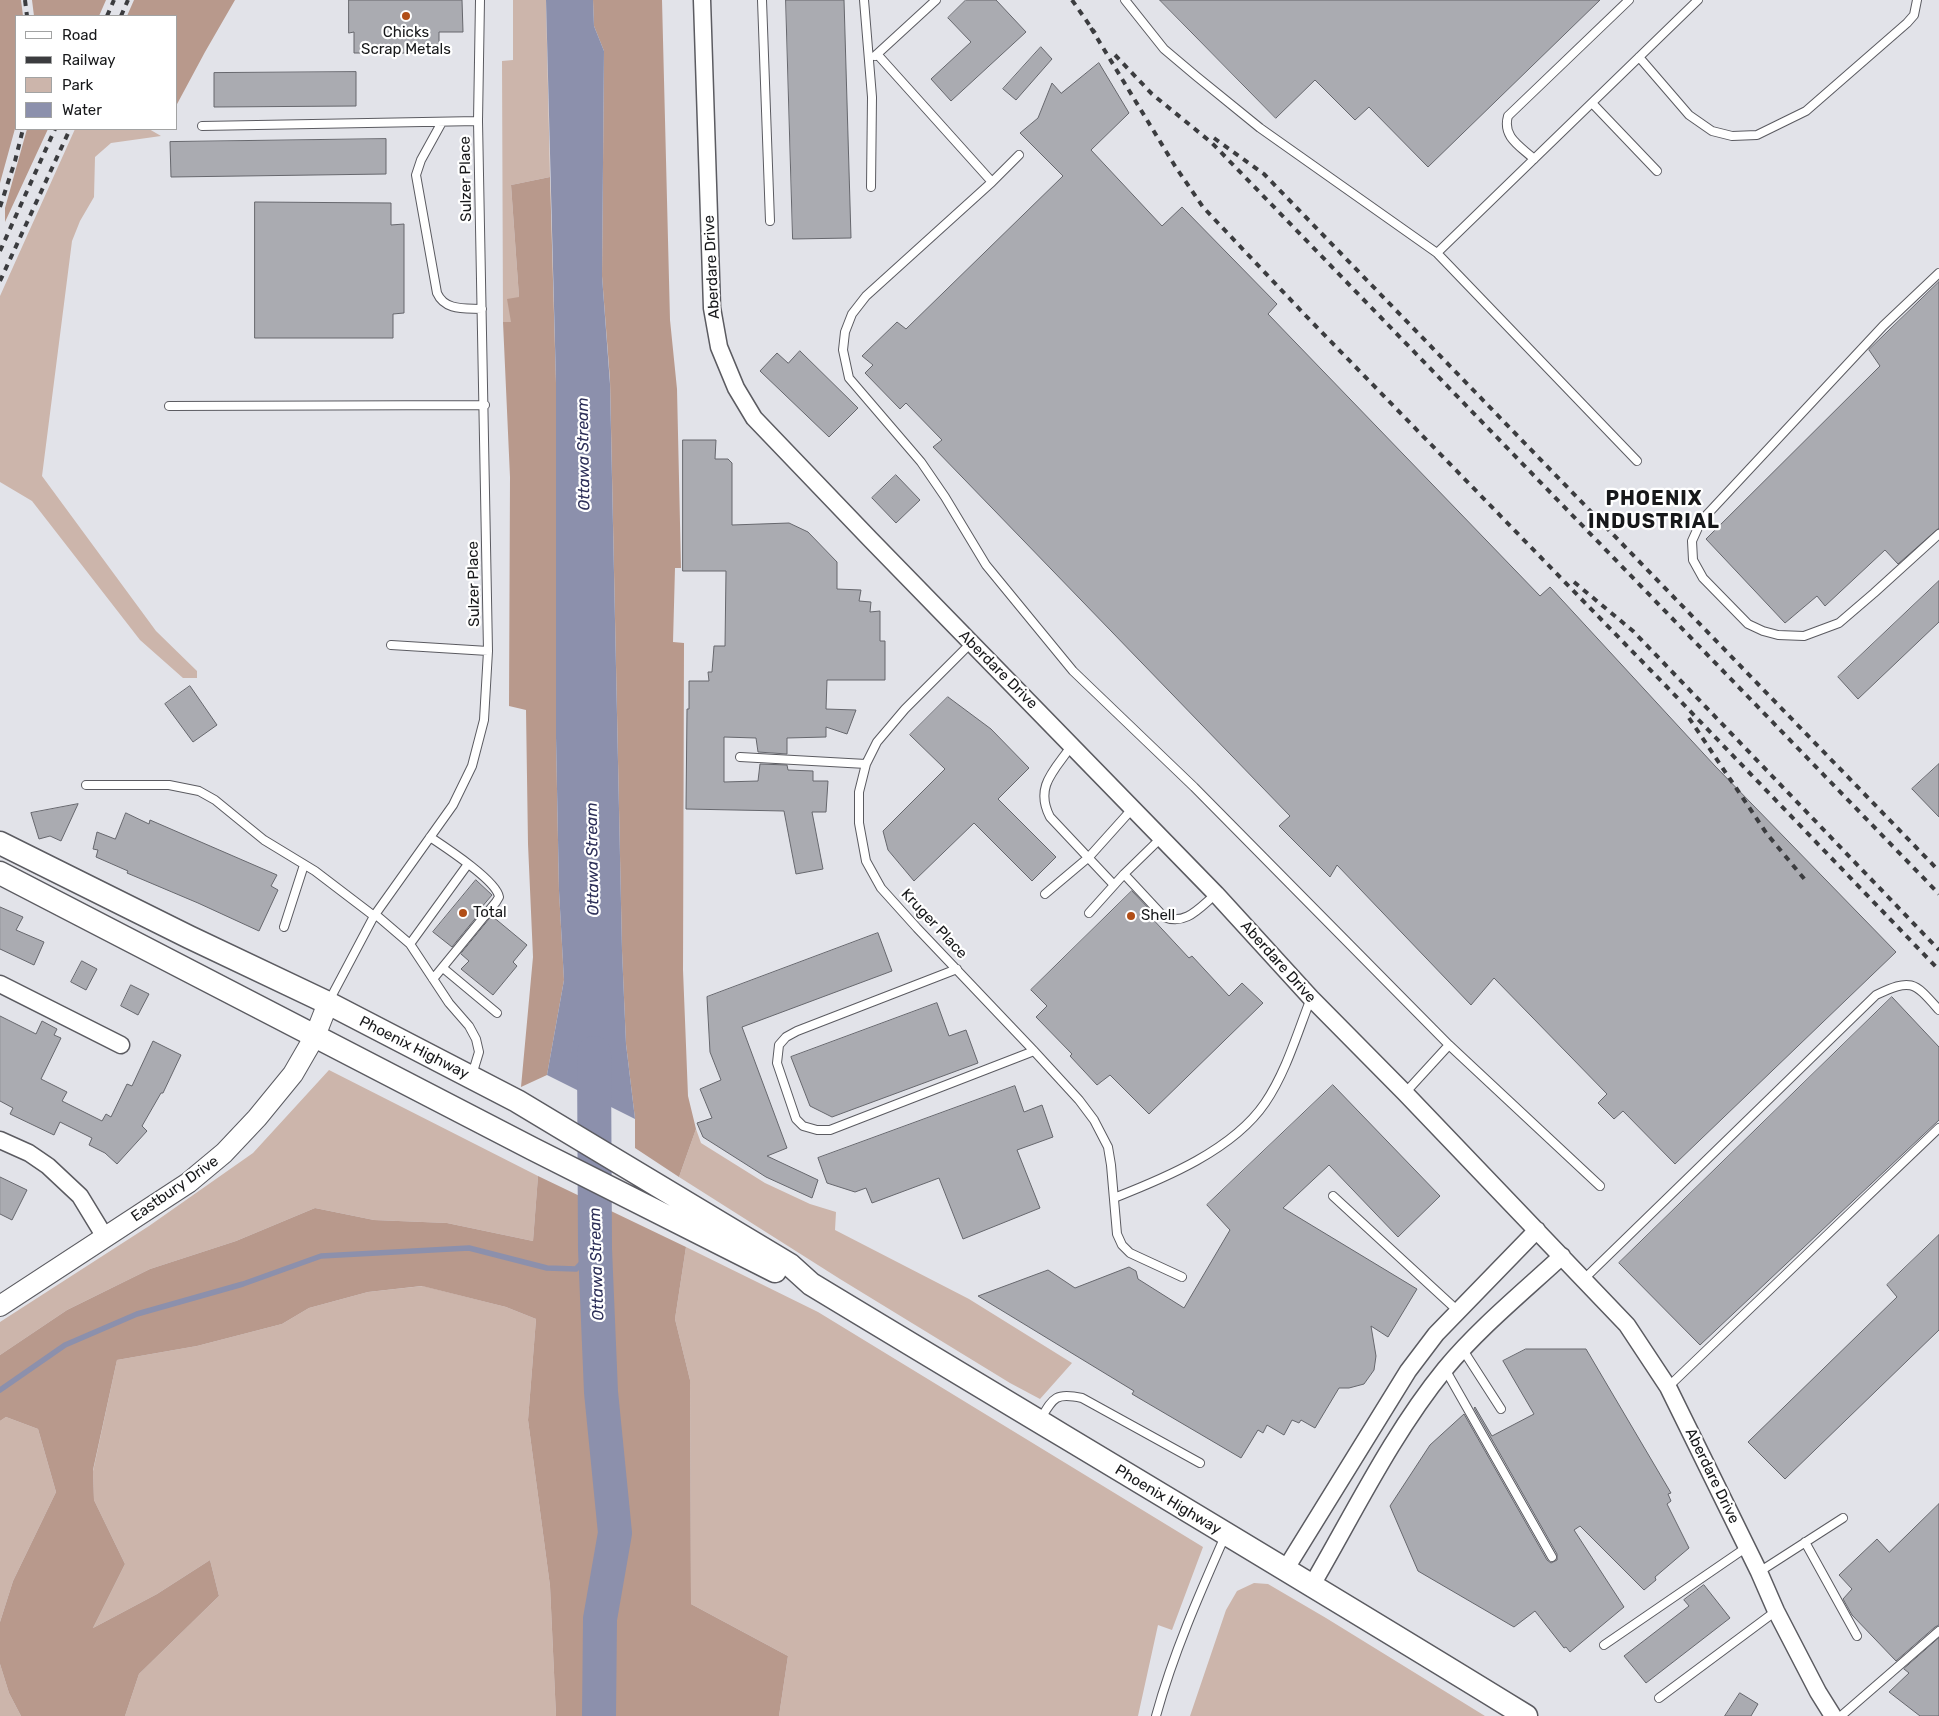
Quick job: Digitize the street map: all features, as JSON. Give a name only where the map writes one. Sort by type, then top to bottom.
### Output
[{"type":"main road","name":"Phoenix Highway","points":[[0,843],[189,937],[328,1003],[518,1101],[790,1265],[811,1284],[1526,1716]]},
{"type":"main road","name":"Phoenix Highway","points":[[0,873],[533,1149],[786,1277],[811,1284]]},
{"type":"street","name":"Aberdare Drive","points":[[702,0],[712,308],[719,347],[736,388],[754,418],[1216,894],[1311,998],[1405,1093],[1627,1325],[1668,1387],[1747,1547],[1776,1611],[1818,1692],[1833,1716]]},
{"type":"street","points":[[0,984],[121,1045]]},
{"type":"street","name":"Eastbury Drive","points":[[0,1306],[188,1183],[224,1153],[257,1118],[293,1074],[315,1036],[328,1003]]},
{"type":"street","points":[[0,1140],[28,1153],[48,1166],[80,1196],[105,1237]]},
{"type":"street","points":[[1284,1570],[1408,1371],[1436,1334],[1537,1230]]},
{"type":"street","points":[[1312,1585],[1393,1444],[1445,1369],[1562,1256]]},
{"type":"lane","name":"Sulzer Place","points":[[328,1003],[375,915],[453,805],[472,766],[484,720],[488,651],[485,405],[478,121],[480,0]]},
{"type":"lane","points":[[762,0],[770,221]]},
{"type":"lane","points":[[864,0],[872,97],[871,187]]},
{"type":"lane","points":[[870,61],[936,0]]},
{"type":"lane","points":[[1125,0],[1164,49],[1260,128],[1437,253],[1637,461]]},
{"type":"lane","points":[[1534,159],[1508,135],[1506,123],[1508,116],[1629,0]]},
{"type":"lane","points":[[1685,0],[1691,7]]},
{"type":"lane","points":[[1437,253],[1698,0]]},
{"type":"lane","points":[[1639,57],[1690,115],[1712,131],[1732,136],[1757,135],[1806,110],[1907,23],[1914,15],[1916,0]]},
{"type":"lane","points":[[877,54],[992,182]]},
{"type":"lane","points":[[1592,103],[1657,171]]},
{"type":"lane","points":[[202,126],[478,121]]},
{"type":"lane","points":[[442,122],[421,160],[416,175],[437,293],[440,299],[453,307],[482,309]]},
{"type":"lane","points":[[1019,155],[992,182],[866,296],[852,314],[845,332],[843,350],[848,378],[921,462],[945,497],[986,565],[1073,671],[1194,787],[1449,1045],[1600,1186]]},
{"type":"lane","points":[[1939,273],[1883,326],[1701,521],[1692,541],[1693,560],[1703,578],[1748,624],[1778,635],[1804,636],[1839,623],[1939,534]]},
{"type":"lane","points":[[169,406],[485,405]]},
{"type":"lane","name":"Kruger Place","points":[[971,643],[876,742],[866,764],[859,792],[859,823],[866,860],[881,888],[1079,1100],[1094,1120],[1108,1147],[1117,1234],[1122,1245],[1130,1253],[1182,1277]]},
{"type":"lane","points":[[391,645],[488,651]]},
{"type":"lane","points":[[1072,745],[1046,782],[1043,794],[1044,806],[1050,817],[1114,885]]},
{"type":"lane","points":[[740,757],[866,764]]},
{"type":"lane","points":[[86,785],[169,784],[199,791],[264,840],[316,871],[375,915],[410,944],[449,1003],[469,1026],[476,1039],[479,1052],[472,1077]]},
{"type":"lane","points":[[1045,894],[1088,857],[1133,808]]},
{"type":"lane","points":[[430,837],[468,864],[495,887],[498,897],[496,902],[433,979]]},
{"type":"lane","points":[[1089,913],[1124,874],[1161,838]]},
{"type":"lane","points":[[410,944],[468,864]]},
{"type":"lane","points":[[284,927],[304,865]]},
{"type":"lane","points":[[1124,874],[1164,917],[1171,920],[1184,920],[1216,894]]},
{"type":"lane","points":[[443,968],[498,1013]]},
{"type":"lane","points":[[957,969],[797,1031],[786,1037],[779,1045],[777,1063],[796,1119],[803,1126],[816,1130],[830,1130],[1034,1051]]},
{"type":"lane","points":[[1584,1280],[1876,995],[1892,987],[1905,984],[1918,987],[1939,1010]]},
{"type":"lane","points":[[1114,1198],[1170,1174],[1236,1135],[1264,1105],[1282,1074],[1311,998]]},
{"type":"lane","points":[[1405,1093],[1449,1045]]},
{"type":"lane","points":[[1668,1387],[1939,1128]]},
{"type":"lane","points":[[1333,1196],[1458,1311]]},
{"type":"lane","points":[[1463,1350],[1501,1409]]},
{"type":"lane","points":[[1445,1369],[1552,1557]]},
{"type":"lane","points":[[1040,1422],[1052,1401],[1066,1394],[1082,1398],[1200,1462]]},
{"type":"lane","points":[[1759,1572],[1843,1518]]},
{"type":"lane","points":[[1156,1716],[1163,1688],[1180,1642],[1226,1535]]},
{"type":"lane","points":[[1805,1542],[1857,1636]]},
{"type":"lane","points":[[1604,1644],[1747,1547]]},
{"type":"lane","points":[[1659,1698],[1776,1611]]},
{"type":"lane","points":[[1841,1716],[1939,1631]]},
{"type":"green space","points":[[513,0],[546,0],[550,177],[511,185],[519,297],[511,322],[503,322],[502,61],[513,60]]},
{"type":"green space","points":[[75,130],[151,130],[161,136],[111,143],[95,157],[94,197],[80,221],[72,241],[42,476],[156,631],[197,671],[197,678],[183,678],[140,640],[32,501],[0,482],[0,296]]},
{"type":"green space","points":[[329,1070],[538,1176],[533,1241],[447,1223],[374,1220],[315,1208],[236,1241],[150,1269],[67,1310],[0,1355],[0,1322],[149,1226],[253,1153]]},
{"type":"green space","points":[[696,1129],[701,1143],[765,1183],[810,1204],[836,1212],[835,1230],[969,1299],[1072,1363],[1040,1399],[1010,1383],[840,1279],[679,1177]]},
{"type":"green space","points":[[686,1247],[818,1312],[1203,1547],[1172,1630],[1158,1625],[1138,1716],[779,1716],[788,1656],[691,1604],[690,1380],[675,1319]]},
{"type":"green space","points":[[423,1286],[506,1307],[536,1319],[528,1420],[550,1586],[556,1716],[125,1716],[139,1674],[219,1596],[210,1560],[157,1594],[93,1628],[125,1564],[94,1500],[93,1471],[117,1360],[197,1346],[282,1324],[309,1308],[368,1292]]},
{"type":"green space","points":[[6,1417],[38,1429],[56,1492],[13,1581],[0,1622],[0,1421]]},
{"type":"green space","points":[[1254,1583],[1268,1584],[1485,1716],[1190,1716],[1226,1610],[1237,1591]]},
{"type":"green space","points":[[0,1664],[9,1693],[21,1716],[0,1716]]},
{"type":"shaded area","points":[[0,0],[21,0],[23,15],[15,15],[15,129],[0,183]]},
{"type":"shaded area","points":[[32,0],[106,0],[99,15],[34,15]]},
{"type":"shaded area","points":[[134,0],[235,0],[178,102],[178,15],[127,15]]},
{"type":"shaded area","points":[[593,0],[662,0],[670,320],[677,389],[681,568],[675,568],[673,642],[684,643],[683,970],[688,1096],[696,1129],[679,1177],[635,1148],[635,1119],[626,1044],[622,951],[610,380],[602,276],[604,51],[594,26]]},
{"type":"shaded area","points":[[27,130],[48,130],[5,222],[5,208]]},
{"type":"shaded area","points":[[550,177],[556,383],[556,738],[559,891],[564,980],[547,1075],[521,1087],[533,957],[528,844],[526,710],[509,706],[510,477],[503,322],[511,322],[507,299],[519,297],[511,185]]},
{"type":"shaded area","points":[[538,1176],[686,1247],[675,1319],[690,1380],[691,1604],[788,1656],[779,1716],[556,1716],[550,1586],[528,1420],[536,1319],[506,1307],[422,1286],[368,1292],[309,1308],[282,1324],[197,1346],[117,1360],[93,1470],[94,1500],[125,1564],[93,1628],[157,1594],[210,1560],[219,1596],[139,1674],[125,1716],[21,1716],[9,1693],[0,1664],[0,1622],[13,1581],[56,1492],[38,1429],[6,1417],[0,1421],[0,1355],[67,1310],[150,1269],[236,1241],[315,1208],[374,1220],[447,1223],[533,1241]]},
{"type":"water","points":[[546,0],[593,0],[594,26],[604,51],[602,276],[610,384],[622,951],[626,1044],[635,1119],[547,1075],[564,980],[559,891],[556,738],[556,383]]},
{"type":"building","name":"Chicks Scrap Metals","points":[[349,0],[462,0],[463,32],[439,32],[439,53],[354,53],[354,32],[349,33]]},
{"type":"building","points":[[786,0],[844,0],[851,238],[793,239]]},
{"type":"building","points":[[966,0],[996,0],[1026,32],[951,101],[931,79],[971,42],[948,18]]},
{"type":"building","points":[[1160,0],[1600,0],[1428,167],[1369,107],[1355,120],[1315,80],[1276,118]]},
{"type":"building","points":[[1041,47],[1052,59],[1016,100],[1003,89]]},
{"type":"building","points":[[1099,63],[1129,113],[1091,150],[1162,226],[1182,207],[1277,304],[1268,314],[1540,596],[1550,587],[1715,766],[1896,952],[1675,1164],[1623,1111],[1614,1119],[1598,1103],[1607,1094],[1494,978],[1471,1005],[1337,865],[1330,877],[1279,826],[1290,816],[933,447],[942,440],[906,403],[900,409],[865,373],[873,365],[862,356],[897,322],[906,329],[1063,176],[1020,133],[1038,118],[1052,83],[1061,93]]},
{"type":"building","points":[[356,72],[356,106],[214,107],[214,73]]},
{"type":"building","points":[[386,139],[386,174],[171,177],[170,142]]},
{"type":"building","points":[[255,202],[391,203],[391,225],[404,224],[404,313],[393,314],[393,338],[255,338]]},
{"type":"building","points":[[1939,282],[1939,528],[1898,564],[1885,550],[1825,606],[1817,596],[1785,623],[1706,539],[1880,366],[1869,350]]},
{"type":"building","points":[[800,351],[858,408],[829,437],[760,371],[777,353],[788,363]]},
{"type":"building","points":[[683,440],[716,440],[715,459],[728,459],[732,463],[732,525],[789,523],[808,532],[837,562],[837,589],[861,590],[859,601],[871,602],[870,612],[880,611],[880,641],[885,641],[885,680],[827,680],[826,709],[856,710],[847,734],[826,727],[826,737],[787,738],[787,754],[758,752],[756,738],[724,737],[724,782],[758,781],[760,764],[787,765],[788,770],[813,771],[813,781],[828,781],[826,812],[812,812],[823,869],[796,874],[784,811],[686,809],[689,681],[709,681],[708,672],[712,672],[714,646],[725,646],[726,571],[683,571]]},
{"type":"building","points":[[896,475],[920,500],[896,523],[872,498]]},
{"type":"building","points":[[1939,581],[1939,622],[1858,699],[1838,677]]},
{"type":"building","points":[[190,686],[217,725],[193,742],[165,704]]},
{"type":"building","points":[[948,697],[991,729],[1029,768],[998,799],[1056,857],[1032,881],[974,823],[914,881],[888,850],[883,831],[945,769],[910,735]]},
{"type":"building","points":[[1939,764],[1939,817],[1912,789]]},
{"type":"building","points":[[78,804],[61,841],[50,836],[39,839],[31,813]]},
{"type":"building","points":[[126,813],[149,824],[150,820],[277,875],[271,886],[278,890],[259,931],[127,873],[128,871],[96,857],[98,850],[93,849],[97,832],[115,839]]},
{"type":"building","name":"Total","points":[[476,880],[492,895],[452,947],[433,932]]},
{"type":"building","points":[[1132,891],[1151,911],[1148,914],[1189,958],[1192,956],[1229,996],[1242,983],[1263,1003],[1149,1114],[1110,1075],[1097,1085],[1070,1056],[1072,1054],[1036,1017],[1047,1006],[1031,990]]},
{"type":"building","points":[[0,907],[23,917],[16,930],[44,942],[34,965],[0,949]]},
{"type":"building","points":[[492,916],[527,945],[513,962],[517,966],[493,995],[461,969],[469,961],[461,954]]},
{"type":"building","points":[[878,933],[892,971],[742,1027],[787,1148],[767,1156],[818,1180],[812,1198],[766,1177],[703,1137],[697,1123],[712,1118],[700,1089],[721,1080],[710,1052],[707,997]]},
{"type":"building","points":[[82,961],[97,969],[86,990],[71,982]]},
{"type":"building","points":[[131,985],[149,994],[138,1015],[121,1006]]},
{"type":"building","points":[[1892,997],[1939,1047],[1939,1120],[1700,1345],[1619,1263]]},
{"type":"building","points":[[937,1003],[949,1036],[966,1030],[978,1063],[832,1117],[810,1106],[791,1057]]},
{"type":"building","points":[[0,1016],[36,1034],[42,1021],[57,1029],[54,1035],[61,1038],[41,1079],[67,1092],[62,1101],[102,1121],[106,1114],[111,1117],[127,1084],[132,1086],[153,1041],[181,1055],[163,1093],[161,1093],[142,1126],[147,1131],[117,1164],[105,1153],[89,1145],[92,1138],[60,1122],[54,1135],[10,1114],[13,1108],[0,1101]]},
{"type":"building","points":[[1333,1085],[1440,1196],[1398,1237],[1329,1165],[1283,1208],[1417,1289],[1388,1337],[1371,1326],[1376,1356],[1374,1370],[1364,1384],[1349,1388],[1339,1388],[1315,1428],[1301,1420],[1299,1423],[1292,1420],[1284,1435],[1267,1425],[1263,1433],[1258,1430],[1241,1458],[1132,1394],[1134,1391],[978,1296],[1048,1270],[1075,1288],[1129,1267],[1136,1271],[1138,1279],[1184,1308],[1230,1230],[1207,1205]]},
{"type":"building","points":[[1015,1086],[1024,1112],[1042,1105],[1053,1137],[1017,1150],[1040,1208],[963,1239],[939,1178],[872,1203],[866,1188],[855,1192],[827,1183],[818,1158]]},
{"type":"building","points":[[0,1177],[27,1190],[12,1220],[0,1214]]},
{"type":"building","points":[[1939,1235],[1939,1330],[1785,1479],[1748,1442],[1897,1297],[1887,1285]]},
{"type":"building","points":[[1526,1349],[1586,1349],[1671,1493],[1668,1494],[1671,1501],[1667,1504],[1689,1548],[1655,1577],[1656,1580],[1644,1590],[1580,1526],[1574,1530],[1624,1607],[1570,1652],[1566,1647],[1564,1648],[1535,1611],[1514,1627],[1418,1571],[1390,1506],[1430,1445],[1464,1414],[1547,1560],[1551,1563],[1557,1560],[1557,1554],[1474,1408],[1492,1436],[1534,1414],[1503,1361]]},
{"type":"building","points":[[1939,1504],[1939,1625],[1896,1661],[1852,1615],[1843,1599],[1852,1589],[1839,1575],[1877,1539],[1889,1552]]},
{"type":"building","points":[[1704,1585],[1730,1618],[1646,1683],[1624,1656],[1689,1606],[1684,1600]]},
{"type":"building","points":[[1939,1638],[1939,1716],[1920,1716],[1889,1692],[1909,1673],[1904,1669]]},
{"type":"building","points":[[1740,1693],[1758,1704],[1751,1716],[1725,1716]]},
{"type":"waterway","name":"Ottawa Stream","points":[[594,1053],[595,1249],[601,1392],[615,1533],[600,1619],[599,1716]]},
{"type":"waterway","points":[[0,1390],[65,1345],[137,1314],[243,1284],[321,1256],[469,1248],[547,1268],[576,1269],[595,1249]]},
{"type":"railway","points":[[25,0],[27,15]]},
{"type":"railway","points":[[107,15],[114,0]]},
{"type":"railway","points":[[121,15],[128,0]]},
{"type":"railway","points":[[1072,0],[1095,33]]},
{"type":"railway","points":[[1091,28],[1175,166],[1203,207],[1306,316],[1939,970]]},
{"type":"railway","points":[[1115,55],[1152,94],[1212,143],[1939,894]]},
{"type":"railway","points":[[0,207],[23,130]]},
{"type":"railway","points":[[0,251],[55,130]]},
{"type":"railway","points":[[0,281],[70,130]]},
{"type":"railway","points":[[1214,138],[1264,174],[1939,871]]},
{"type":"railway","points":[[1574,582],[1633,631],[1939,950]]},
{"type":"railway","points":[[1689,718],[1767,834],[1806,881]]},
{"type":"place","name":"Chicks Scrap Metals","points":[[406,16]]},
{"type":"place","name":"Total","points":[[463,913]]},
{"type":"place","name":"Shell","points":[[1131,916]]},
{"type":"district","name":"PHOENIX INDUSTRIAL","points":[[1654,510]]}]
